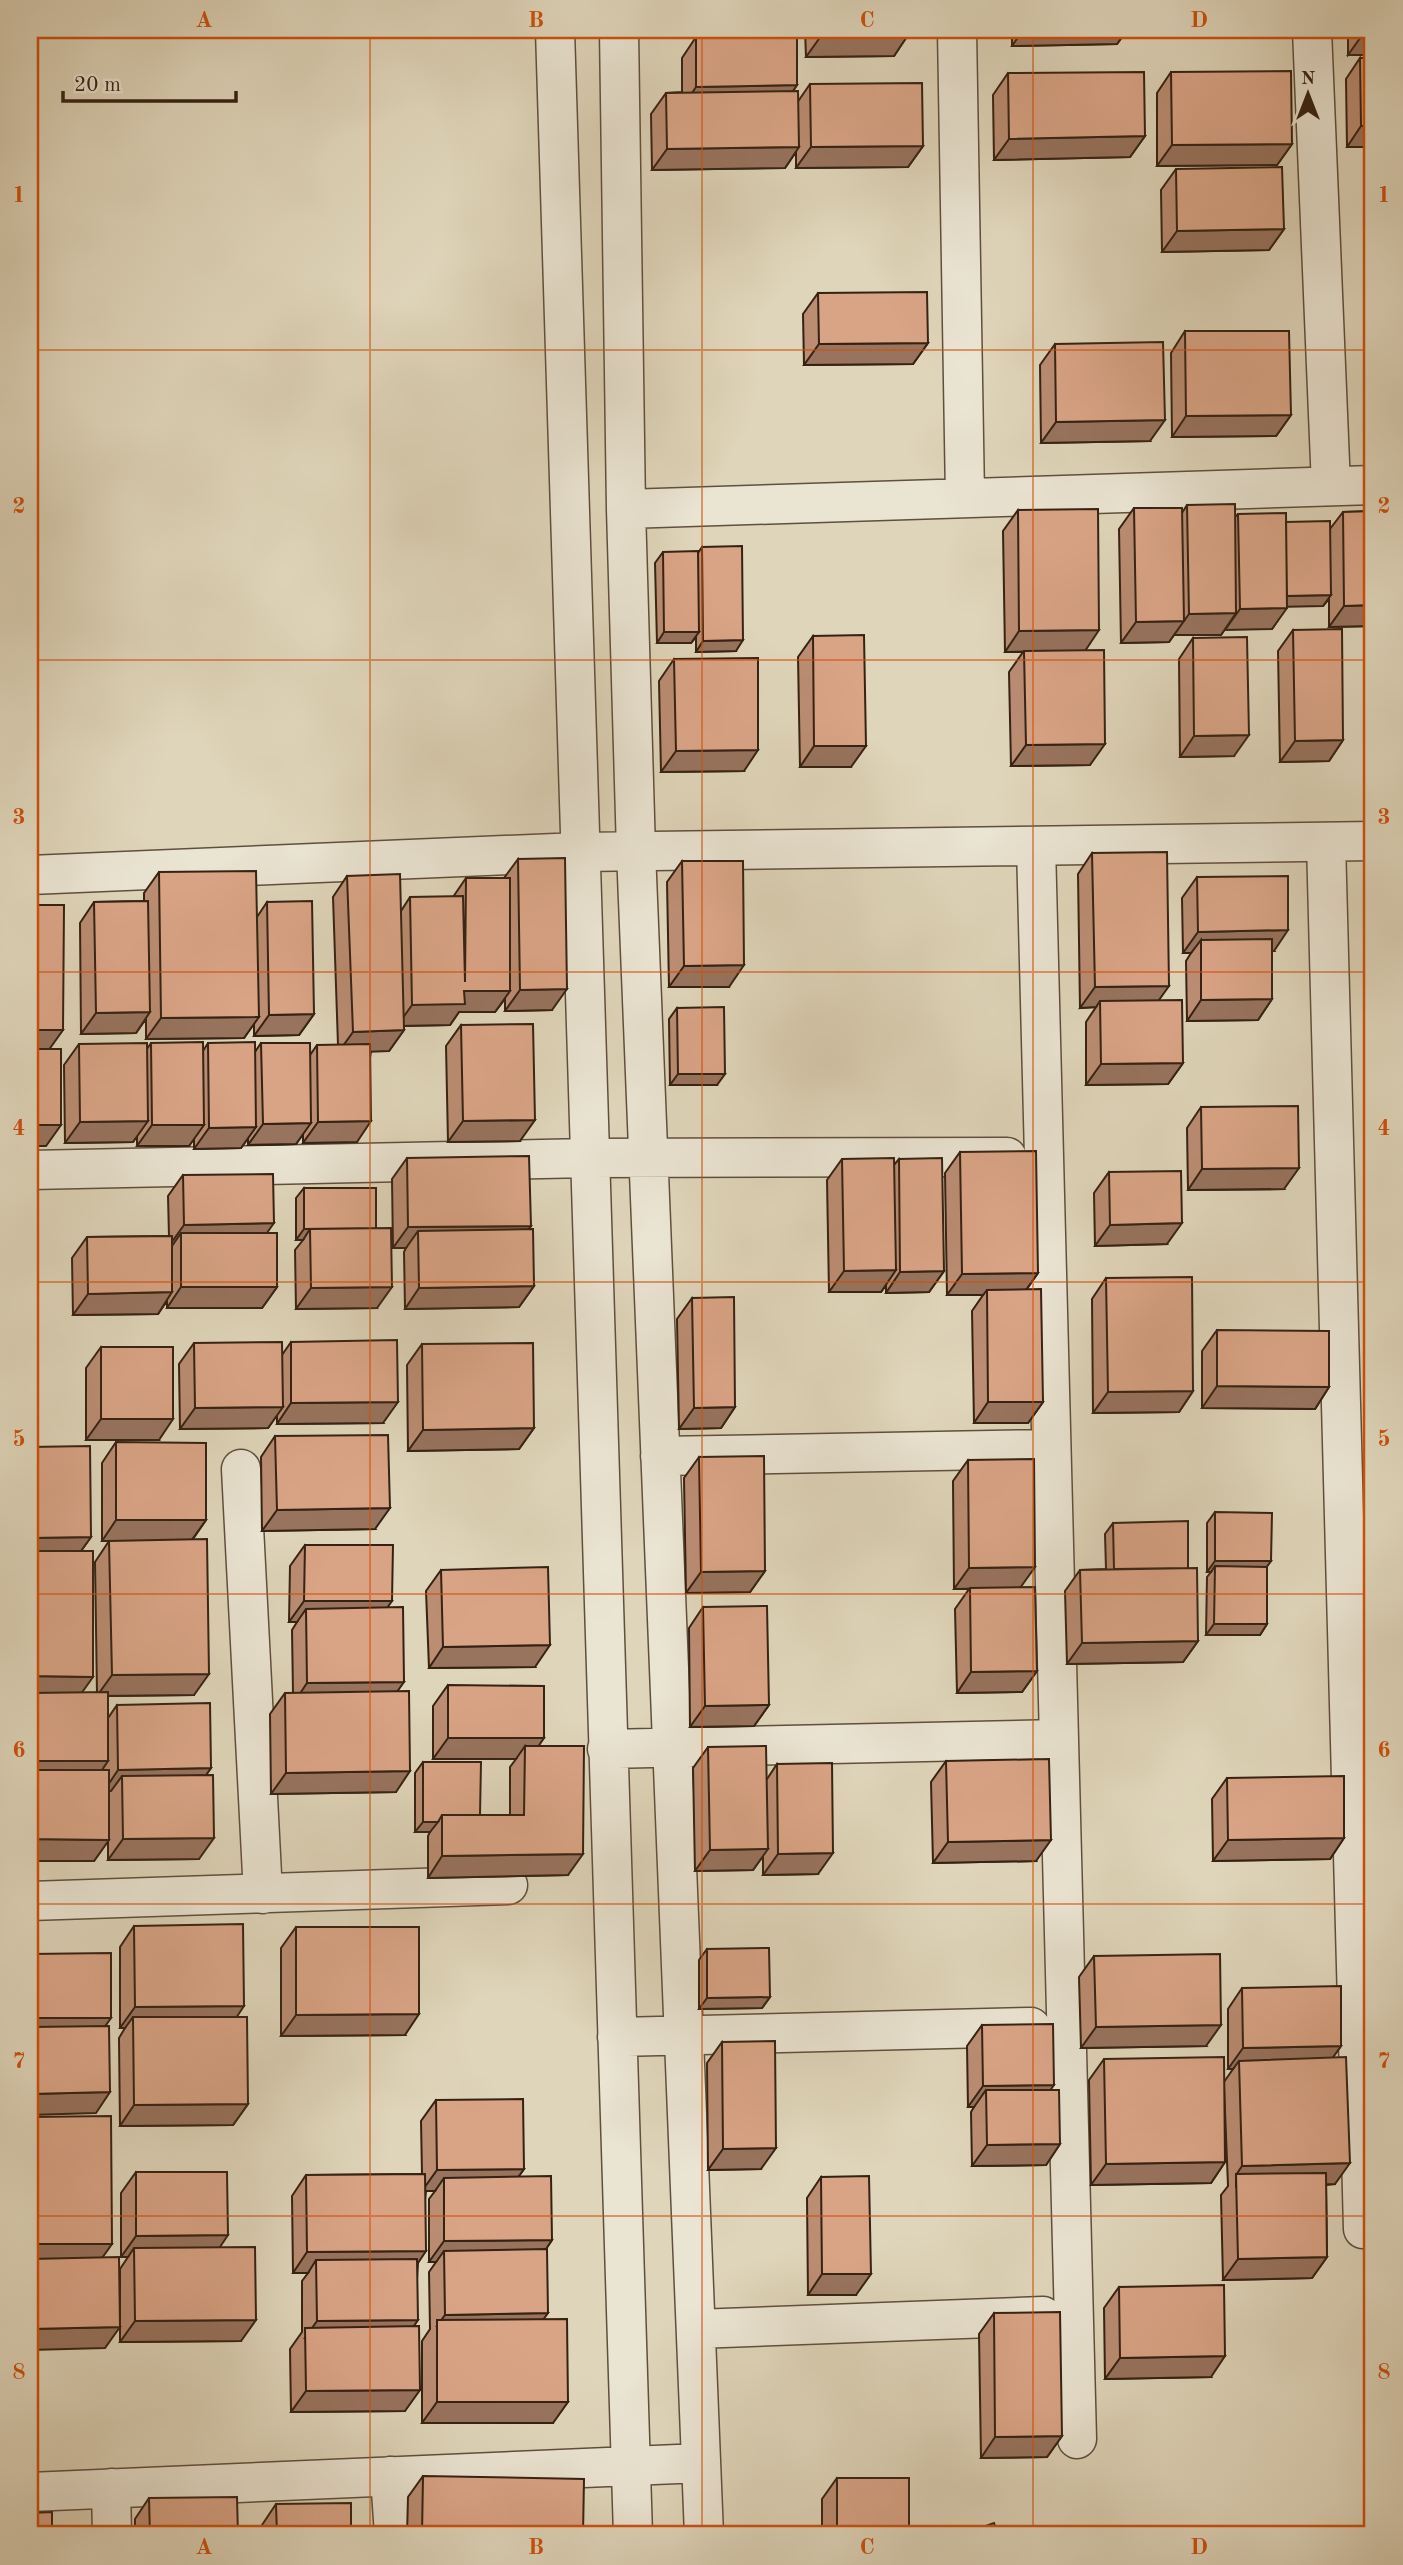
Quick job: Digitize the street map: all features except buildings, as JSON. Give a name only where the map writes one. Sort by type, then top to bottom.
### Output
[{"type":"street","points":[[555,30],[588,1158],[633,2535]]},
{"type":"street","points":[[620,30],[626,509],[636,851],[704,2535]]},
{"type":"street","points":[[957,30],[965,497]]},
{"type":"street","points":[[1312,30],[1331,486]]},
{"type":"street","points":[[626,509],[1373,485]]},
{"type":"street","points":[[30,875],[579,852],[1373,841]]},
{"type":"street","points":[[1326,842],[1363,2230]]},
{"type":"street","points":[[1036,846],[1077,2439]]},
{"type":"street","points":[[30,1170],[588,1158],[1044,1157]]},
{"type":"street","points":[[660,1455],[1051,1449]]},
{"type":"street","points":[[241,1469],[263,1894]]},
{"type":"street","points":[[607,1749],[1059,1739]]},
{"type":"street","points":[[30,1901],[508,1885]]},
{"type":"street","points":[[617,2037],[1066,2026]]},
{"type":"street","points":[[696,2329],[1073,2315]]},
{"type":"street","points":[[30,2492],[701,2463]]},
{"type":"street","points":[[390,2476],[394,2535]]},
{"type":"street","points":[[111,2488],[112,2535]]}]
